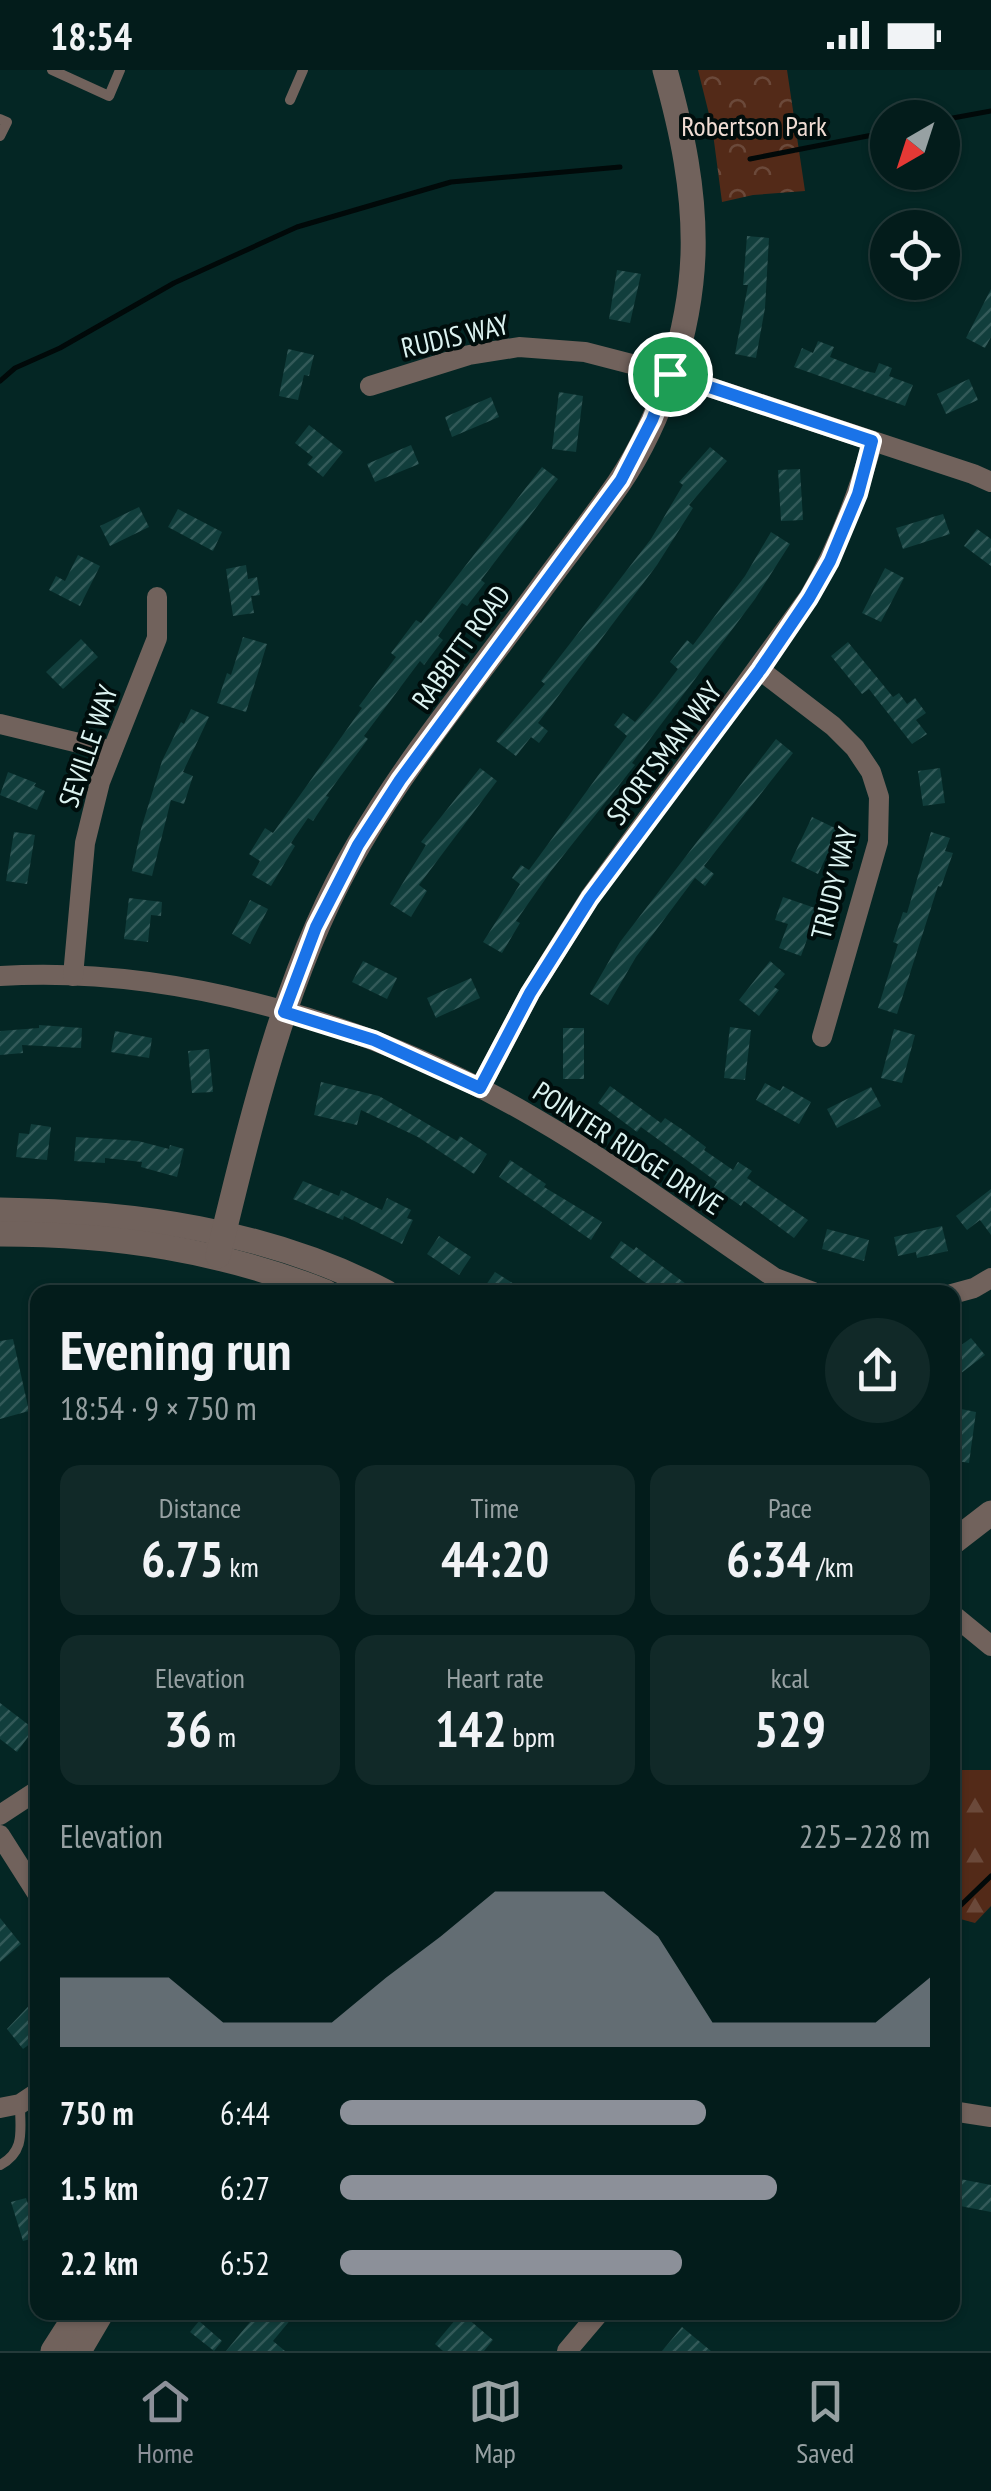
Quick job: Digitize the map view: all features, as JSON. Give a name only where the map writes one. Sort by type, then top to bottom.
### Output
[{"type":"street","name":"RABBITT ROAD","points":[[220,1245],[284,1012],[316,927],[358,845],[400,780],[621,480],[670,374],[685,318],[693,260],[693,219],[685,145],[665,70]]},
{"type":"street","name":"RUDIS WAY","points":[[370,386],[469,356],[519,347],[585,352],[670,374]]},
{"type":"street","points":[[670,374],[991,482]]},
{"type":"street","name":"SPORTSMAN WAY","points":[[480,1088],[530,993],[590,898],[760,670],[830,561],[858,494],[872,441]]},
{"type":"street","name":"SEVILLE WAY","points":[[73,976],[85,843],[100,782],[158,638],[157,598]]},
{"type":"street","name":"TRUDY WAY","points":[[760,670],[833,726],[855,748],[871,772],[878,798],[878,842],[822,1038]]},
{"type":"street","points":[[0,724],[112,751]]},
{"type":"street","name":"POINTER RIDGE DRIVE","points":[[0,976],[122,978],[190,989],[374,1040],[538,1119],[775,1278],[794,1285]]},
{"type":"street","points":[[0,1210],[73,1211],[154,1219],[310,1285]]},
{"type":"street","points":[[0,1234],[220,1245],[298,1256],[369,1285]]},
{"type":"street","points":[[960,1292],[991,1278]]},
{"type":"street","points":[[960,1536],[991,1513]]},
{"type":"street","points":[[960,1621],[991,1646]]},
{"type":"street","points":[[0,1816],[30,1795]]},
{"type":"street","points":[[0,1835],[30,1882]]},
{"type":"street","points":[[960,2112],[991,2117]]},
{"type":"street","points":[[53,2351],[73,2320]]},
{"type":"street","points":[[79,2351],[97,2320]]},
{"type":"street","points":[[567,2351],[593,2320]]},
{"type":"lane","points":[[52,70],[109,96],[120,70]]},
{"type":"lane","points":[[290,100],[302,70]]},
{"type":"lane","points":[[0,118],[7,122],[0,136]]},
{"type":"lane","points":[[0,2165],[18,2149],[22,2131],[19,2101]]},
{"type":"green space","name":"Robertson Park","points":[[698,70],[787,70],[805,191],[722,202],[712,126]]},
{"type":"green space","points":[[960,1770],[991,1770],[991,1906],[975,1923],[960,1919]]},
{"type":"building","points":[[747,236],[769,238],[765,308],[756,358],[735,354],[748,285],[743,285]]},
{"type":"building","points":[[617,270],[641,274],[630,323],[609,319]]},
{"type":"building","points":[[991,289],[991,337],[985,348],[966,338]]},
{"type":"building","points":[[818,341],[834,347],[830,357],[865,371],[875,373],[879,363],[892,368],[889,376],[913,385],[905,406],[794,367],[802,348],[813,353]]},
{"type":"building","points":[[288,349],[314,355],[298,400],[279,396]]},
{"type":"building","points":[[969,379],[978,400],[946,414],[937,394]]},
{"type":"building","points":[[559,392],[583,396],[576,452],[552,449]]},
{"type":"building","points":[[491,397],[499,417],[452,437],[445,417]]},
{"type":"building","points":[[309,425],[343,452],[323,477],[307,464],[313,457],[295,443]]},
{"type":"building","points":[[411,445],[419,464],[375,482],[367,464]]},
{"type":"building","points":[[710,447],[727,461],[689,505],[693,508],[657,565],[538,723],[548,731],[539,743],[531,737],[516,756],[496,741],[545,684],[541,681],[651,539],[683,485],[679,482]]},
{"type":"building","points":[[542,467],[558,479],[481,580],[485,583],[467,606],[462,603],[438,636],[443,640],[424,665],[420,661],[364,736],[368,739],[326,796],[329,797],[313,821],[308,818],[291,843],[295,846],[271,886],[252,875],[260,861],[249,854],[265,828],[273,833],[396,657],[391,653],[416,620],[421,623]]},
{"type":"building","points":[[800,469],[803,520],[781,521],[778,470]]},
{"type":"building","points":[[139,507],[149,527],[110,546],[100,526]]},
{"type":"building","points":[[178,509],[222,532],[213,551],[168,527]]},
{"type":"building","points":[[943,514],[950,534],[903,549],[896,528]]},
{"type":"building","points":[[977,529],[991,539],[991,566],[964,546]]},
{"type":"building","points":[[771,532],[790,544],[755,599],[632,763],[635,765],[551,871],[516,921],[520,923],[502,953],[483,942],[520,884],[512,878],[521,865],[529,870],[627,736],[614,725],[623,713],[635,722],[657,696],[678,669],[670,662],[687,640],[693,645],[745,576]]},
{"type":"building","points":[[78,555],[100,566],[80,606],[49,590],[56,576],[65,581]]},
{"type":"building","points":[[246,565],[248,579],[257,577],[260,595],[251,596],[254,613],[233,616],[226,569]]},
{"type":"building","points":[[885,568],[904,578],[881,622],[862,613]]},
{"type":"building","points":[[243,637],[267,644],[246,712],[217,703]]},
{"type":"building","points":[[81,639],[98,657],[63,689],[46,672]]},
{"type":"building","points":[[848,642],[893,697],[899,693],[907,704],[915,698],[926,713],[916,720],[927,734],[912,744],[869,689],[862,694],[831,656]]},
{"type":"building","points":[[191,709],[209,717],[183,772],[193,776],[184,804],[171,800],[152,876],[132,871],[162,761]]},
{"type":"building","points":[[776,739],[793,753],[704,866],[714,874],[705,886],[695,878],[636,957],[608,1005],[590,994],[620,942]]},
{"type":"building","points":[[480,768],[497,781],[419,885],[427,891],[411,917],[390,904],[426,845],[421,842]]},
{"type":"building","points":[[940,768],[945,803],[923,806],[918,771]]},
{"type":"building","points":[[8,772],[36,783],[34,786],[45,791],[37,810],[0,795]]},
{"type":"building","points":[[812,817],[839,830],[818,874],[791,861]]},
{"type":"building","points":[[14,832],[35,835],[27,884],[6,881]]},
{"type":"building","points":[[931,832],[950,838],[945,851],[953,853],[941,887],[938,886],[897,1014],[878,1008],[898,944],[893,942],[903,912],[907,913]]},
{"type":"building","points":[[783,897],[818,909],[801,956],[779,948],[788,924],[775,920]]},
{"type":"building","points":[[129,898],[162,902],[161,916],[151,915],[148,942],[124,939]]},
{"type":"building","points":[[250,900],[268,909],[250,944],[232,934]]},
{"type":"building","points":[[363,961],[397,978],[387,999],[352,982]]},
{"type":"building","points":[[770,961],[785,974],[774,987],[779,990],[759,1016],[739,1000]]},
{"type":"building","points":[[471,978],[480,998],[436,1018],[427,998]]},
{"type":"building","points":[[39,1025],[82,1028],[81,1048],[22,1045],[23,1053],[0,1055],[0,1031]]},
{"type":"building","points":[[730,1027],[751,1030],[745,1080],[724,1078]]},
{"type":"building","points":[[563,1028],[584,1028],[584,1079],[563,1079]]},
{"type":"building","points":[[894,1029],[915,1035],[902,1083],[881,1078]]},
{"type":"building","points":[[115,1031],[152,1038],[149,1058],[111,1052]]},
{"type":"building","points":[[209,1049],[213,1092],[192,1093],[188,1051]]},
{"type":"building","points":[[321,1082],[379,1096],[457,1141],[460,1136],[487,1154],[474,1174],[418,1137],[361,1110],[357,1125],[314,1115]]},
{"type":"building","points":[[765,1083],[780,1091],[783,1086],[811,1102],[799,1124],[756,1100]]},
{"type":"building","points":[[610,1086],[661,1123],[665,1118],[683,1130],[733,1170],[738,1162],[752,1171],[747,1178],[808,1220],[794,1238],[744,1201],[741,1206],[714,1187],[717,1182],[641,1127],[637,1132],[598,1103]]},
{"type":"building","points":[[871,1087],[881,1106],[837,1128],[827,1109]]},
{"type":"building","points":[[31,1124],[51,1127],[47,1160],[16,1157],[19,1133],[29,1134]]},
{"type":"building","points":[[76,1137],[184,1149],[177,1177],[141,1167],[142,1162],[105,1158],[105,1163],[74,1161]]},
{"type":"building","points":[[510,1160],[546,1184],[544,1187],[602,1222],[591,1240],[499,1177]]},
{"type":"building","points":[[303,1181],[339,1196],[341,1190],[382,1210],[387,1198],[411,1210],[407,1218],[413,1220],[402,1244],[344,1216],[343,1220],[293,1199]]},
{"type":"building","points":[[991,1189],[991,1235],[980,1220],[967,1230],[956,1216]]},
{"type":"building","points":[[942,1226],[948,1251],[917,1258],[916,1252],[898,1256],[894,1237]]},
{"type":"building","points":[[827,1229],[869,1240],[864,1261],[822,1249]]},
{"type":"building","points":[[439,1236],[471,1257],[459,1275],[427,1254]]},
{"type":"building","points":[[621,1241],[634,1250],[636,1247],[688,1285],[648,1285],[610,1257]]},
{"type":"building","points":[[495,1272],[516,1285],[486,1285]]},
{"type":"building","points":[[971,1338],[985,1355],[960,1374],[960,1346]]},
{"type":"building","points":[[13,1339],[29,1411],[0,1419],[0,1341]]},
{"type":"building","points":[[960,1409],[976,1412],[969,1463],[960,1461]]},
{"type":"building","points":[[0,1703],[30,1726],[30,1734],[17,1752],[0,1739]]},
{"type":"building","points":[[0,1918],[21,1944],[0,1962]]},
{"type":"building","points":[[30,2005],[30,2044],[23,2049],[7,2029]]},
{"type":"building","points":[[960,2179],[991,2185],[991,2212],[960,2206]]},
{"type":"building","points":[[26,2198],[30,2207],[30,2239],[23,2241],[11,2202]]},
{"type":"building","points":[[251,2320],[290,2320],[273,2341],[285,2351],[226,2351]]},
{"type":"building","points":[[455,2320],[469,2320],[493,2340],[484,2351],[443,2351],[435,2344]]},
{"type":"building","points":[[199,2321],[222,2341],[214,2351],[190,2332]]},
{"type":"building","points":[[682,2327],[711,2351],[662,2351]]},
{"type":"waterway","points":[[960,117],[991,111]]},
{"type":"waterway","points":[[750,159],[870,136]]},
{"type":"waterway","points":[[0,381],[15,368],[60,348],[174,283],[297,227],[451,182],[620,167]]},
{"type":"waterway","points":[[960,1906],[991,1876]]},
{"type":"route","points":[[670,374],[872,441],[858,494],[830,561],[809,598],[590,898],[530,993],[480,1088],[374,1040],[284,1012],[316,927],[358,845],[400,780],[621,480],[670,374]]}]
